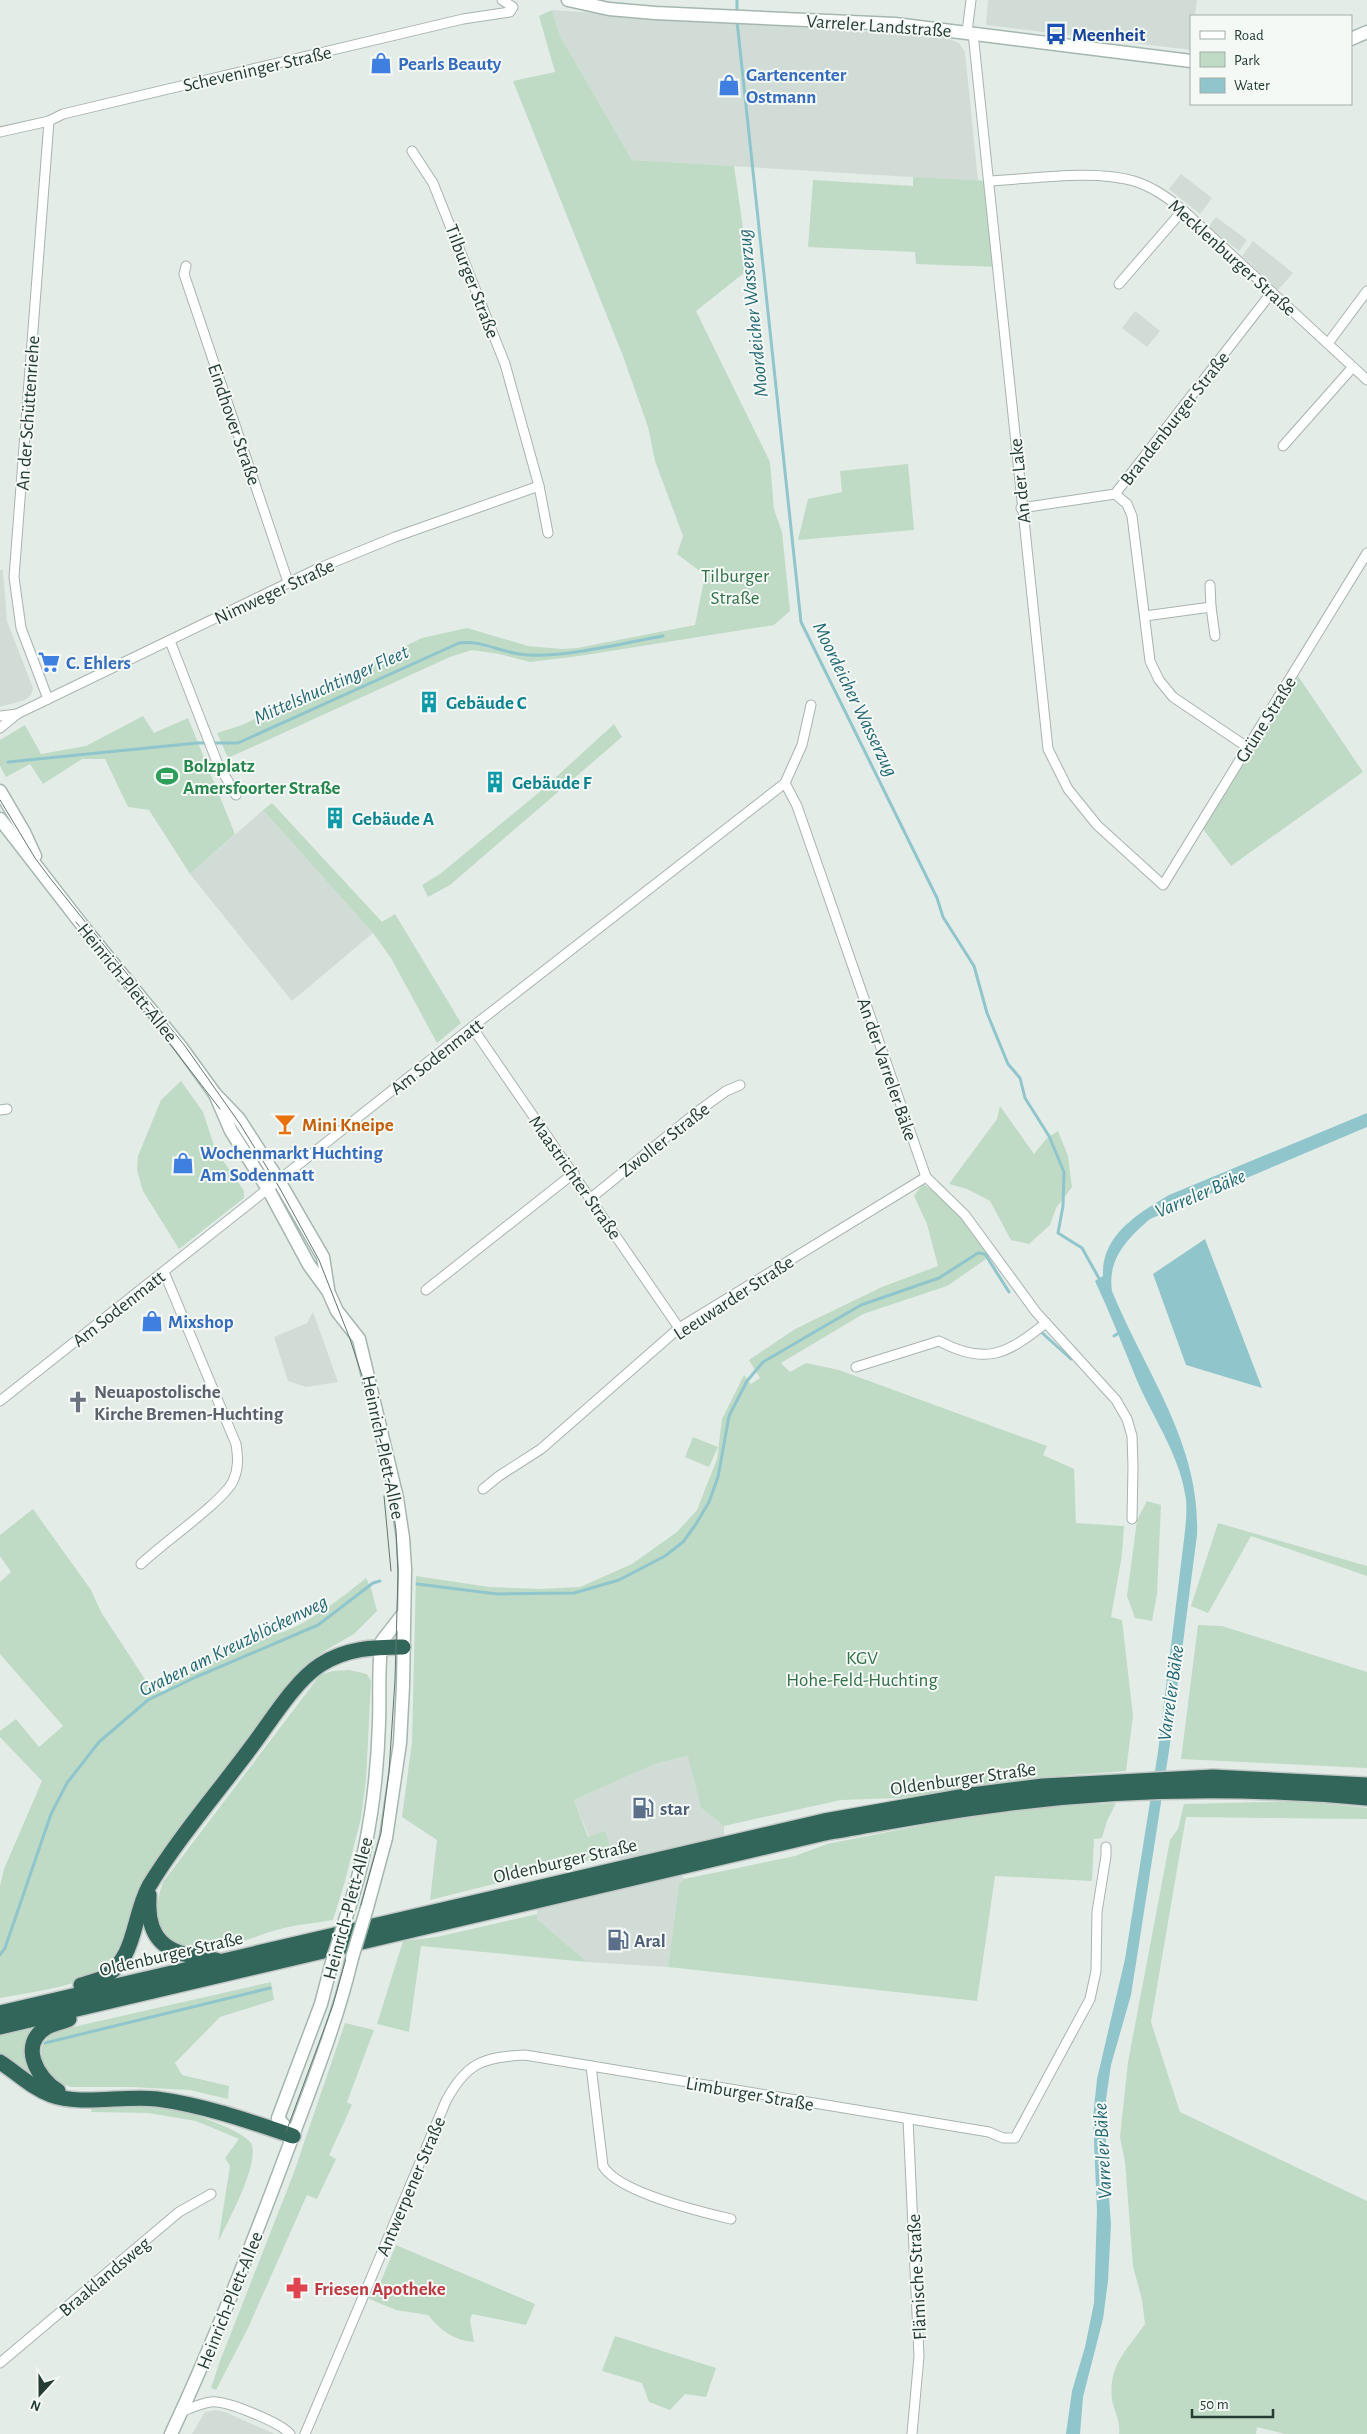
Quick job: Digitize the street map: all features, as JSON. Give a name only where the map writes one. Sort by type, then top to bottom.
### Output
[{"type":"highway","points":[[39,2004],[102,1978],[119,1966],[128,1950],[140,1904],[150,1886],[202,1812],[305,1678],[318,1666],[356,1650],[404,1647]]},
{"type":"highway","points":[[1183,1785],[1246,1777],[1367,1785]]},
{"type":"highway","points":[[1183,1785],[1367,1798]]},
{"type":"highway","name":"Oldenburger Straße","points":[[0,2013],[860,1813],[971,1795],[1043,1786],[1122,1787],[1183,1785]]},
{"type":"highway","name":"Oldenburger Straße","points":[[0,2027],[825,1833],[1122,1787]]},
{"type":"highway","points":[[150,1886],[149,1920],[158,1939],[177,1951],[190,1955],[204,1955],[220,1962]]},
{"type":"highway","points":[[70,2098],[49,2085],[40,2076],[34,2066],[34,2043],[46,2028],[114,2001]]},
{"type":"highway","points":[[0,2062],[50,2095],[70,2098],[124,2097],[170,2101],[254,2122],[293,2136]]},
{"type":"main road","name":"Varreler Landstraße","points":[[568,0],[609,9],[895,24],[1190,61]]},
{"type":"main road","points":[[1352,39],[1367,32]]},
{"type":"main road","name":"Heinrich-Plett-Allee","points":[[0,791],[24,832],[41,870]]},
{"type":"main road","name":"Heinrich-Plett-Allee","points":[[0,819],[180,1047],[214,1094],[239,1119],[279,1181],[323,1257],[328,1291]]},
{"type":"main road","name":"Heinrich-Plett-Allee","points":[[171,2434],[254,2240],[328,2041],[366,1908],[381,1863],[400,1743],[404,1647],[403,1538],[388,1453],[359,1339],[337,1311],[328,1291],[309,1265],[268,1189],[231,1131],[214,1094]]},
{"type":"main road","name":"Heinrich-Plett-Allee","points":[[293,2136],[278,2118],[321,2004],[356,1887],[372,1808],[377,1750],[382,1641],[403,1614]]},
{"type":"street","name":"Scheveninger Straße","points":[[0,132],[49,121],[62,114],[463,20],[510,12],[514,7],[502,0]]},
{"type":"street","points":[[970,33],[971,0]]},
{"type":"street","name":"An der Lake","points":[[970,33],[989,182],[1021,508],[1048,749],[1068,790],[1097,825],[1163,885]]},
{"type":"street","name":"An der Schüttenriehe","points":[[48,699],[21,628],[14,577],[49,121]]},
{"type":"street","name":"Tilburger Straße","points":[[412,151],[433,183],[505,364],[539,486],[548,533]]},
{"type":"street","name":"Mecklenburger Straße","points":[[989,182],[1069,176],[1116,177],[1134,181],[1153,189],[1183,210],[1329,342],[1352,368],[1367,380]]},
{"type":"street","points":[[1119,284],[1183,210]]},
{"type":"street","name":"Eindhover Straße","points":[[186,266],[184,274],[288,582]]},
{"type":"street","points":[[1329,342],[1367,291]]},
{"type":"street","name":"Brandenburger Straße","points":[[1021,508],[1115,494],[1272,292]]},
{"type":"street","points":[[1283,446],[1352,368]]},
{"type":"street","name":"Nimweger Straße","points":[[0,728],[17,714],[288,582],[395,537],[539,486]]},
{"type":"street","points":[[1115,494],[1127,504],[1132,516],[1150,661],[1159,680],[1173,697],[1247,747]]},
{"type":"street","name":"Grüne Straße","points":[[1163,885],[1367,553]]},
{"type":"street","points":[[1210,585],[1215,636]]},
{"type":"street","points":[[1145,616],[1211,608]]},
{"type":"street","points":[[170,641],[217,762],[236,795]]},
{"type":"street","name":"Am Sodenmatt","points":[[0,1401],[472,1027],[785,783],[802,745],[811,705]]},
{"type":"street","name":"Nimweger Straße","points":[[0,716],[17,714]]},
{"type":"street","name":"An der Varreler Bäke","points":[[785,783],[798,810],[926,1177],[965,1215],[1022,1294],[1046,1324],[1104,1384],[1127,1419],[1132,1436],[1134,1466],[1132,1519]]},
{"type":"street","name":"Maastrichter Straße","points":[[472,1027],[679,1328]]},
{"type":"street","name":"Zwoller Straße","points":[[591,1198],[697,1112],[726,1091],[740,1085]]},
{"type":"street","points":[[426,1290],[574,1173]]},
{"type":"street","name":"Leeuwarder Straße","points":[[483,1489],[499,1476],[542,1449],[679,1328],[926,1177]]},
{"type":"street","points":[[141,1564],[220,1497],[232,1481],[238,1458],[236,1444],[164,1272]]},
{"type":"street","points":[[856,1367],[939,1341],[959,1351],[985,1354],[999,1353],[1021,1342],[1046,1324]]},
{"type":"street","name":"Limburger Straße","points":[[483,2060],[500,2056],[525,2055],[989,2132],[1003,2138],[1015,2138],[1090,1999],[1096,1971],[1097,1912],[1106,1861],[1106,1847]]},
{"type":"street","name":"Antwerpener Straße","points":[[305,2434],[446,2101],[455,2084],[467,2070],[483,2060]]},
{"type":"street","points":[[591,2066],[603,2166],[608,2174],[636,2189],[686,2209],[731,2219]]},
{"type":"street","name":"Flämische Straße","points":[[908,2119],[919,2356],[912,2434]]},
{"type":"street","name":"Braaklandsweg","points":[[0,2363],[179,2212],[212,2194]]},
{"type":"street","points":[[182,2412],[205,2403],[219,2402],[281,2426],[290,2434]]},
{"type":"shaded area","points":[[988,0],[1197,0],[1195,15],[1190,15],[1190,50],[986,25]]},
{"type":"shaded area","points":[[552,10],[944,37],[959,43],[965,52],[978,181],[632,160],[559,34]]},
{"type":"shaded area","points":[[1181,174],[1212,198],[1200,214],[1169,189]]},
{"type":"shaded area","points":[[1216,217],[1247,240],[1239,251],[1208,227]]},
{"type":"shaded area","points":[[1253,241],[1293,273],[1278,290],[1242,256]]},
{"type":"shaded area","points":[[1135,311],[1160,331],[1147,347],[1122,328]]},
{"type":"shaded area","points":[[0,570],[3,570],[7,621],[33,688],[31,695],[25,700],[0,707]]},
{"type":"shaded area","points":[[263,810],[373,933],[292,1001],[190,874]]},
{"type":"shaded area","points":[[313,1312],[338,1382],[306,1387],[288,1381],[274,1337],[307,1323]]},
{"type":"shaded area","points":[[689,1756],[701,1808],[724,1826],[724,1837],[622,1861],[613,1854],[605,1832],[589,1837],[574,1800],[655,1764]]},
{"type":"shaded area","points":[[679,1873],[684,1879],[679,1884],[668,1967],[587,1962],[537,1919],[537,1906]]},
{"type":"shaded area","points":[[215,2410],[225,2412],[275,2434],[192,2434],[205,2412]]},
{"type":"green space","points":[[552,10],[559,34],[632,160],[734,166],[749,269],[696,311],[770,462],[774,509],[782,532],[790,611],[774,625],[579,656],[530,662],[499,654],[472,650],[450,657],[228,758],[217,733],[242,725],[422,638],[467,628],[528,646],[562,649],[577,648],[695,625],[705,575],[677,554],[683,536],[655,461],[648,427],[623,356],[513,81],[555,72],[539,16]]},
{"type":"green space","points":[[913,177],[989,181],[998,267],[916,264],[915,252],[808,247],[813,180],[913,186]]},
{"type":"green space","points":[[908,464],[914,530],[798,540],[808,499],[842,492],[840,471]]},
{"type":"green space","points":[[1298,676],[1363,772],[1231,866],[1203,829]]},
{"type":"green space","points":[[143,716],[154,733],[188,718],[235,834],[190,874],[149,810],[128,807],[105,759],[82,759],[43,784],[30,764],[6,777],[0,766],[0,740],[25,725],[41,754],[86,746]]},
{"type":"green space","points":[[614,724],[622,737],[450,885],[428,897],[422,885],[440,874],[542,790]]},
{"type":"green space","points":[[272,803],[382,922],[395,914],[461,1023],[437,1043],[391,958],[373,933],[263,810]]},
{"type":"green space","points":[[181,1081],[203,1112],[215,1149],[244,1191],[244,1198],[179,1249],[143,1191],[137,1170],[138,1156],[161,1100]]},
{"type":"green space","points":[[1000,1106],[1034,1154],[1047,1138],[1058,1131],[1068,1156],[1072,1187],[1056,1208],[1050,1225],[1029,1244],[1011,1240],[990,1201],[967,1189],[949,1184],[997,1119]]},
{"type":"green space","name":"KGV Hohe-Feld-Huchting","points":[[923,1184],[952,1208],[992,1255],[947,1286],[863,1314],[781,1363],[790,1372],[806,1363],[839,1370],[1047,1446],[1043,1455],[1074,1469],[1076,1523],[1124,1526],[1122,1555],[1111,1617],[1122,1620],[1133,1716],[1126,1771],[1071,1775],[900,1798],[841,1800],[724,1826],[701,1808],[688,1756],[655,1764],[574,1800],[588,1837],[605,1831],[613,1854],[430,1900],[437,1840],[402,1817],[412,1742],[416,1576],[489,1587],[541,1589],[580,1587],[632,1564],[677,1532],[697,1510],[717,1459],[722,1419],[744,1375],[751,1384],[760,1378],[749,1360],[795,1329],[882,1287],[938,1266],[927,1224],[914,1196]]},
{"type":"green space","points":[[693,1437],[718,1447],[709,1467],[685,1457]]},
{"type":"green space","points":[[1147,1501],[1161,1505],[1157,1594],[1152,1621],[1135,1618],[1127,1596],[1137,1520]]},
{"type":"green space","points":[[33,1509],[91,1590],[101,1612],[150,1687],[166,1693],[176,1668],[192,1674],[262,1635],[273,1635],[287,1631],[331,1605],[366,1578],[371,1588],[377,1611],[354,1634],[326,1650],[304,1666],[284,1689],[143,1879],[121,1947],[117,1956],[108,1966],[96,1974],[64,1986],[0,1998],[0,1886],[4,1869],[42,1781],[0,1737],[0,1731],[16,1719],[39,1747],[63,1726],[0,1654],[0,1582],[11,1572],[0,1556],[0,1535]]},
{"type":"green space","points":[[1218,1523],[1367,1566],[1367,1576],[1251,1536],[1208,1613],[1191,1606]]},
{"type":"green space","points":[[1198,1625],[1222,1626],[1367,1672],[1367,1768],[1181,1759]]},
{"type":"green space","points":[[349,1670],[367,1674],[371,1681],[366,1780],[361,1818],[333,1920],[296,1925],[210,1949],[180,1947],[170,1941],[163,1933],[157,1910],[163,1882],[320,1675],[333,1671]]},
{"type":"green space","points":[[1298,1801],[1367,1808],[1367,1819],[1186,1817],[1151,2022],[1180,2112],[1367,2201],[1367,2434],[1285,2434],[1257,2427],[1256,2434],[1119,2434],[1118,2421],[1112,2400],[1113,2377],[1120,2359],[1145,2324],[1142,2300],[1133,2266],[1125,2162],[1120,2137],[1128,2062],[1170,1840],[1178,1829],[1184,1804]]},
{"type":"green space","points":[[1116,1803],[1107,1821],[1102,1838],[1094,1839],[1092,1881],[995,1876],[977,2001],[668,1967],[679,1884],[684,1879],[795,1856],[827,1844],[964,1817],[1059,1805]]},
{"type":"green space","points":[[537,1914],[537,1919],[587,1962],[421,1946],[409,2032],[377,2024],[403,1941],[437,1937]]},
{"type":"green space","points":[[271,1982],[274,2000],[220,2017],[175,2063],[182,2075],[229,2086],[228,2099],[190,2090],[131,2087],[71,2087],[54,2081],[41,2064],[42,2046],[51,2032]]},
{"type":"green space","points":[[345,2023],[374,2030],[347,2102],[352,2105],[329,2155],[336,2159],[317,2199],[307,2195],[248,2328],[216,2390],[211,2388],[220,2361],[293,2175]]},
{"type":"green space","points":[[39,2024],[32,2074],[30,2076],[0,2055],[0,2033]]},
{"type":"green space","points":[[143,2105],[173,2108],[206,2119],[241,2134],[252,2145],[253,2155],[247,2180],[218,2242],[230,2166],[225,2158],[239,2139],[196,2121],[148,2113],[91,2112],[92,2107]]},
{"type":"green space","points":[[396,2245],[535,2304],[526,2325],[472,2314],[470,2320],[474,2342],[467,2341],[448,2334],[428,2315],[396,2310],[369,2299],[377,2281],[381,2281]]},
{"type":"green space","points":[[615,2336],[716,2368],[706,2397],[685,2394],[670,2410],[649,2402],[642,2383],[602,2371]]},
{"type":"water","name":"Varreler Bäke","points":[[1367,1113],[1367,1127],[1150,1219],[1121,1250],[1113,1269],[1111,1279],[1112,1291],[1181,1439],[1190,1470],[1196,1502],[1197,1535],[1169,1751],[1131,1995],[1111,2065],[1106,2099],[1106,2158],[1111,2224],[1108,2281],[1103,2319],[1083,2397],[1080,2434],[1066,2434],[1072,2391],[1085,2347],[1094,2303],[1097,2211],[1093,2118],[1097,2079],[1125,1959],[1158,1752],[1186,1512],[1186,1500],[1179,1469],[1138,1383],[1095,1281],[1103,1276],[1104,1261],[1115,1237],[1134,1218],[1157,1202],[1169,1195]]},
{"type":"water","points":[[1205,1239],[1262,1388],[1186,1365],[1153,1274]]},
{"type":"waterway","name":"Moordeicher Wasserzug","points":[[737,0],[737,14]]},
{"type":"waterway","name":"Moordeicher Wasserzug","points":[[737,21],[801,622],[937,898],[943,917],[974,966],[987,1013],[1008,1064],[1020,1078],[1025,1098],[1049,1136],[1064,1172],[1063,1206],[1058,1233],[1082,1248],[1101,1282]]},
{"type":"waterway","name":"Mittelshuchtinger Fleet","points":[[8,762],[197,743],[238,743],[459,643],[482,644],[511,653],[552,655],[663,636]]},
{"type":"waterway","name":"Graben am Kreuzblöckenweg","points":[[417,1584],[497,1594],[574,1593],[619,1580],[665,1556],[683,1542],[696,1524],[709,1502],[718,1477],[729,1416],[747,1381],[763,1362],[861,1305],[939,1278],[978,1253],[985,1254],[1009,1292]]},
{"type":"waterway","name":"Graben am Kreuzblöckenweg","points":[[1040,1331],[1071,1359]]},
{"type":"waterway","points":[[1114,1336],[1122,1331]]},
{"type":"waterway","name":"Graben am Kreuzblöckenweg","points":[[0,1955],[5,1948],[51,1814],[67,1783],[99,1742],[148,1700],[196,1677],[318,1625],[373,1583],[380,1581]]},
{"type":"waterway","points":[[45,2043],[270,1988]]},
{"type":"tram line","points":[[0,800],[35,858],[50,878],[185,1046],[240,1124],[279,1187],[319,1260],[350,1339],[374,1412],[391,1495],[396,1530],[398,1574],[395,1680],[389,1772],[381,1833],[333,2005],[286,2132]]},
{"type":"tram line","points":[[76,922],[220,1109]]},
{"type":"tram line","points":[[384,1496],[391,1571]]},
{"type":"place","name":"Meenheit","points":[[1056,34]]},
{"type":"place","name":"Pearls Beauty","points":[[381,63]]},
{"type":"place","name":"Gartencenter Ostmann","points":[[729,85]]},
{"type":"place","name":"C. Ehlers","points":[[49,662]]},
{"type":"place","name":"Gebäude C","points":[[429,702]]},
{"type":"place","name":"Bolzplatz Amersfoorter Straße","points":[[167,776]]},
{"type":"place","name":"Gebäude F","points":[[495,782]]},
{"type":"place","name":"Gebäude A","points":[[335,818]]},
{"type":"place","name":"Mini Kneipe","points":[[285,1124]]},
{"type":"place","name":"Wochenmarkt Huchting Am Sodenmatt","points":[[183,1163]]},
{"type":"place","name":"Mixshop","points":[[152,1321]]},
{"type":"place","name":"Neuapostolische Kirche Bremen-Huchting","points":[[78,1402]]},
{"type":"place","name":"star","points":[[643,1808]]},
{"type":"place","name":"Aral","points":[[618,1940]]},
{"type":"place","name":"Friesen Apotheke","points":[[297,2288]]}]
